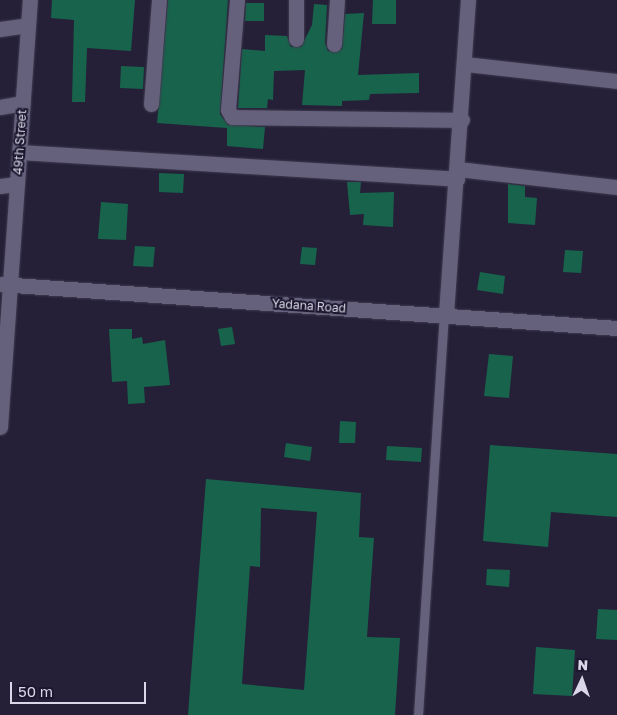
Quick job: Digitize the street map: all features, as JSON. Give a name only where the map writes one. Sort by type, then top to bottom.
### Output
[{"type":"street","name":"49th Street","points":[[0,427],[5,285],[17,184],[30,0]]},
{"type":"street","points":[[151,104],[159,0]]},
{"type":"street","points":[[236,0],[228,110],[232,117],[462,120]]},
{"type":"street","points":[[296,0],[296,39]]},
{"type":"street","points":[[334,44],[337,0]]},
{"type":"street","points":[[445,315],[462,120],[468,0]]},
{"type":"street","points":[[0,29],[28,26]]},
{"type":"street","points":[[466,64],[617,81]]},
{"type":"street","points":[[0,107],[22,103]]},
{"type":"street","points":[[19,152],[458,174],[617,187]]},
{"type":"street","points":[[0,186],[17,184]]},
{"type":"street","name":"Yadana Road","points":[[5,285],[617,328]]},
{"type":"lane","points":[[418,715],[445,315]]},
{"type":"building","points":[[52,0],[135,0],[131,51],[87,48],[85,102],[72,102],[74,20],[51,18]]},
{"type":"building","points":[[168,0],[228,0],[220,114],[228,125],[265,127],[263,149],[227,146],[227,128],[157,123]]},
{"type":"building","points":[[373,0],[396,0],[396,24],[372,24]]},
{"type":"building","points":[[246,3],[264,3],[264,21],[245,21]]},
{"type":"building","points":[[314,4],[327,5],[325,43],[328,51],[342,49],[345,14],[364,13],[358,75],[419,73],[419,93],[370,94],[369,100],[342,101],[342,106],[302,105],[305,70],[274,71],[273,100],[268,99],[267,108],[238,108],[242,49],[265,51],[265,35],[287,36],[291,47],[301,47],[312,25]]},
{"type":"building","points":[[121,66],[144,67],[143,89],[120,88]]},
{"type":"building","points":[[159,173],[184,174],[183,193],[159,192]]},
{"type":"building","points":[[347,182],[361,182],[360,193],[394,192],[393,227],[363,225],[364,214],[350,215]]},
{"type":"building","points":[[508,184],[525,186],[525,197],[537,198],[535,225],[508,223]]},
{"type":"building","points":[[101,202],[128,204],[126,240],[98,239]]},
{"type":"building","points":[[135,246],[155,247],[153,267],[133,266]]},
{"type":"building","points":[[302,247],[317,248],[315,265],[300,264]]},
{"type":"building","points":[[565,250],[583,251],[581,273],[563,272]]},
{"type":"building","points":[[480,272],[505,276],[503,294],[477,290]]},
{"type":"building","points":[[232,327],[235,344],[221,346],[218,329]]},
{"type":"building","points":[[109,329],[132,329],[132,339],[142,337],[143,344],[165,340],[170,385],[144,387],[145,403],[128,404],[127,381],[112,382]]},
{"type":"building","points":[[489,354],[513,356],[509,398],[484,396]]},
{"type":"building","points":[[340,421],[356,422],[355,443],[339,443]]},
{"type":"building","points":[[286,443],[312,447],[310,461],[284,457]]},
{"type":"building","points":[[490,445],[617,454],[617,517],[551,512],[548,547],[483,541]]},
{"type":"building","points":[[387,446],[422,448],[421,462],[386,460]]},
{"type":"building","points":[[206,479],[361,493],[359,537],[374,538],[367,637],[400,638],[395,715],[188,715]],"holes":[[[261,508],[317,512],[304,690],[242,684],[250,566],[260,567]]]},
{"type":"building","points":[[487,569],[510,570],[509,587],[486,585]]},
{"type":"building","points":[[598,609],[617,610],[617,640],[596,639]]},
{"type":"building","points":[[536,647],[575,650],[572,696],[533,694]]}]
